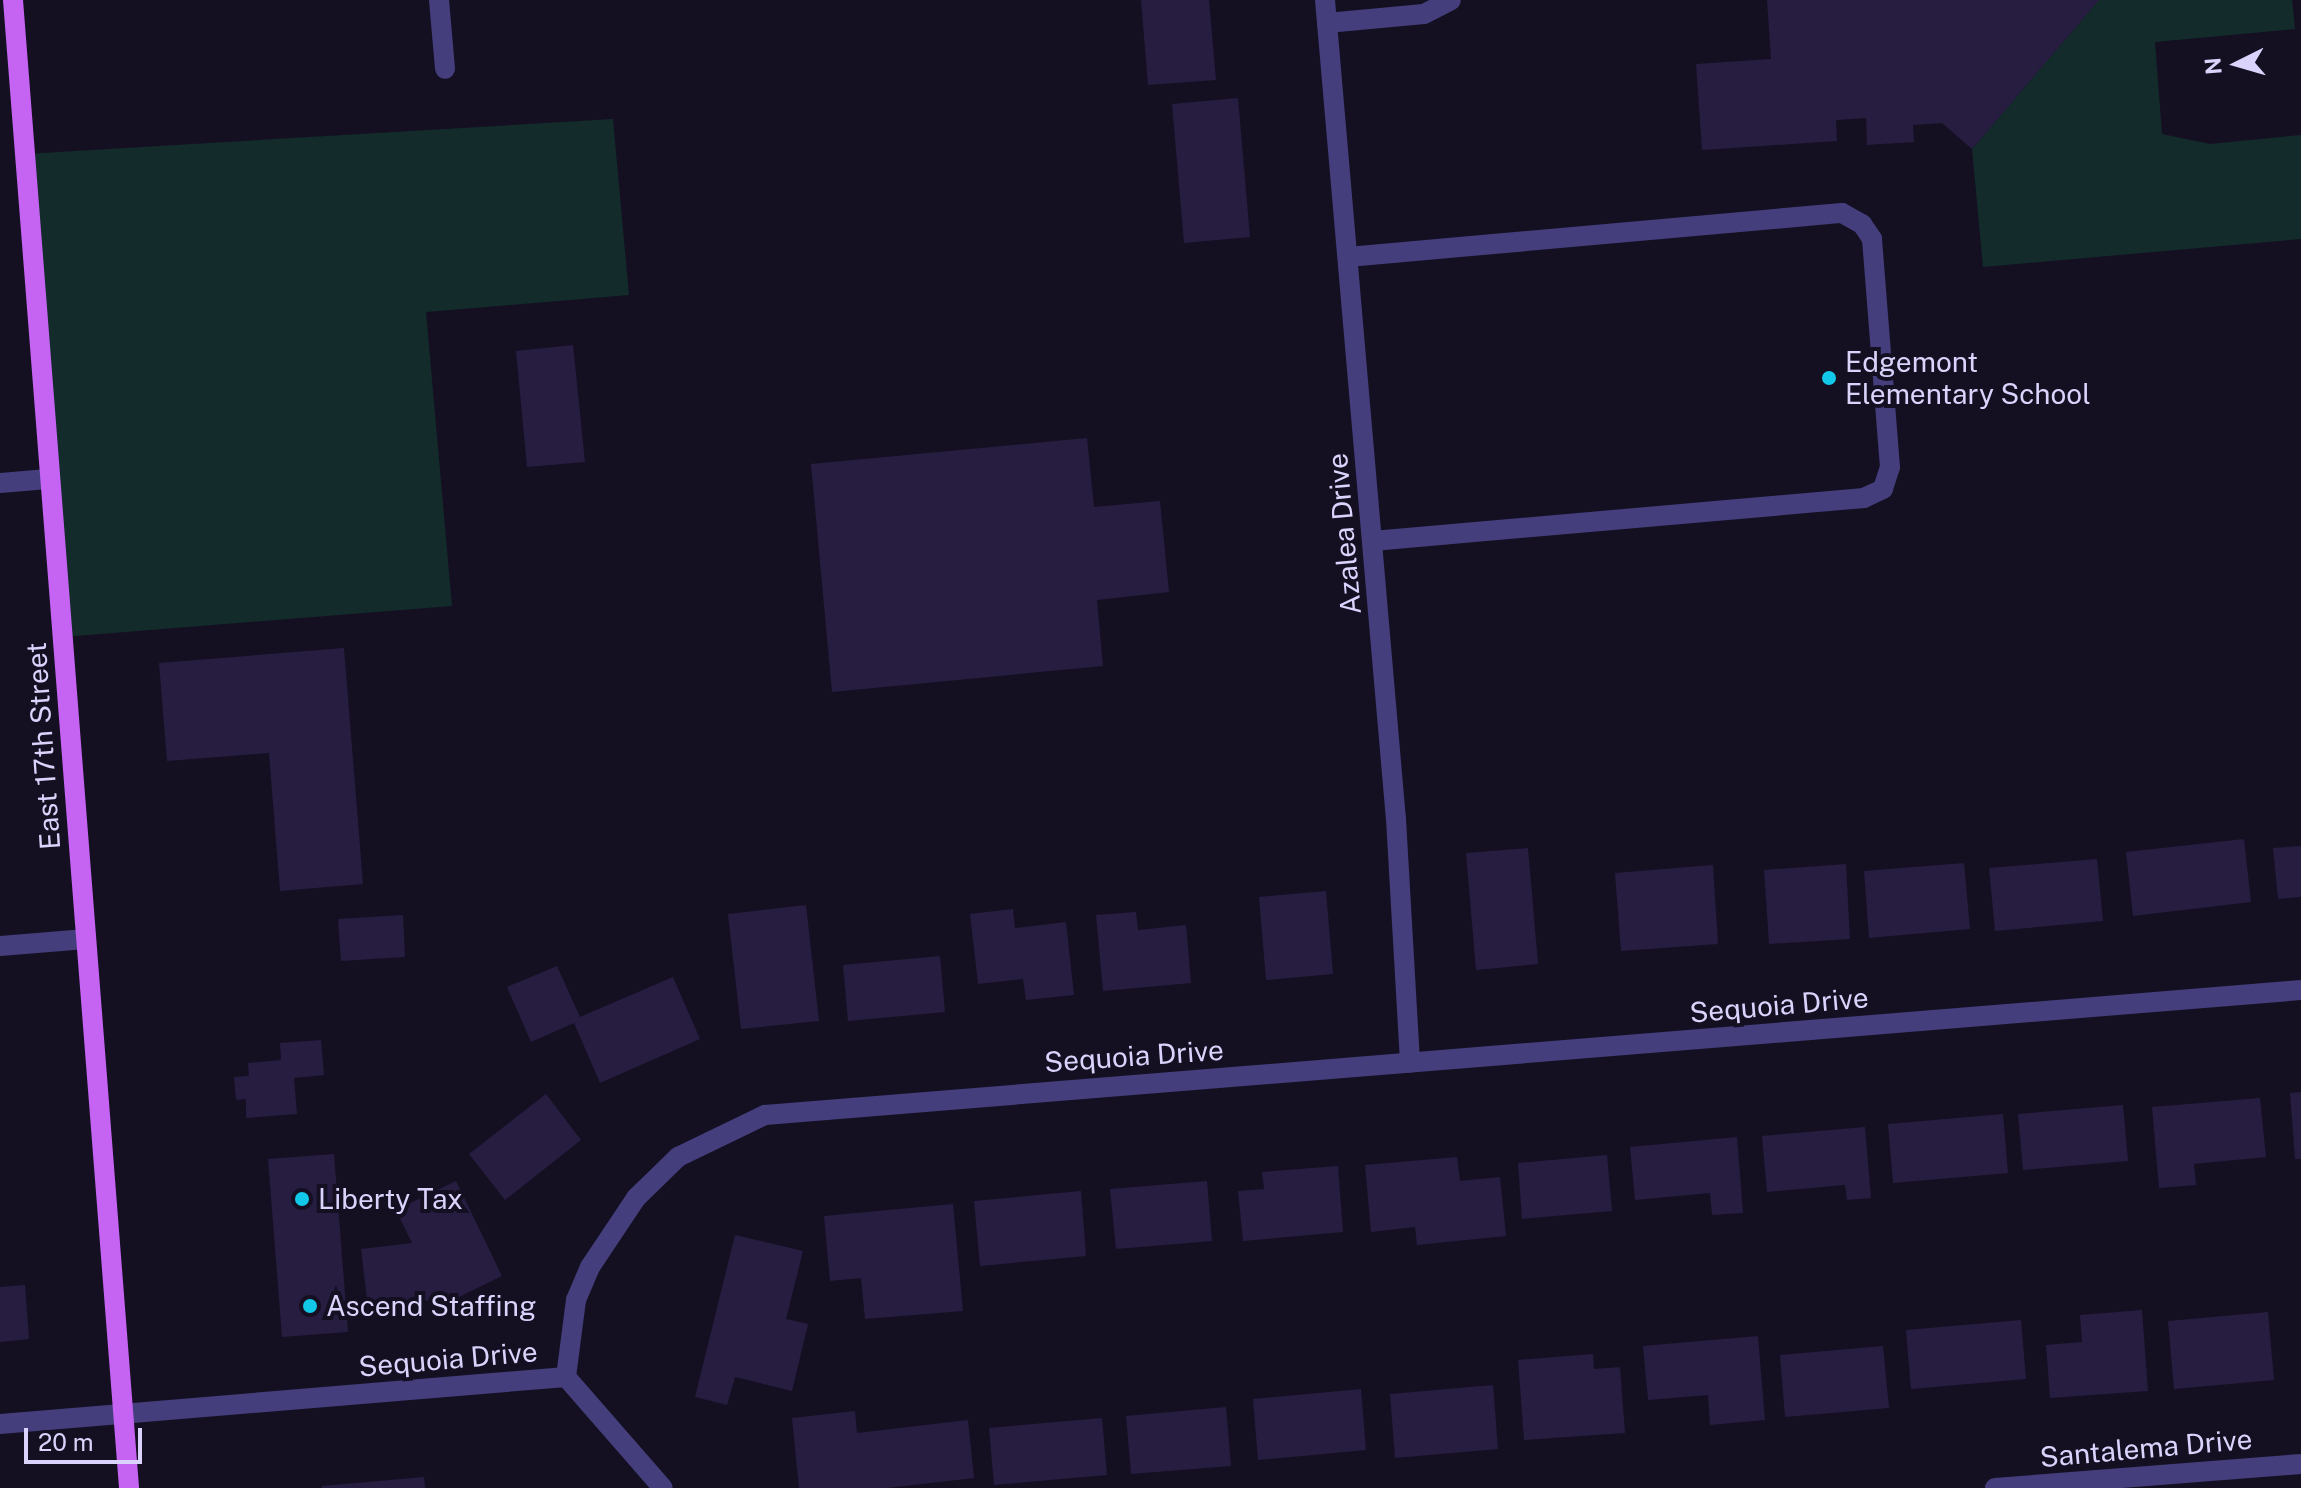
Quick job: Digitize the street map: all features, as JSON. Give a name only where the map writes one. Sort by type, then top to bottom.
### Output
[{"type":"main road","name":"East 17th Street","points":[[13,0],[129,1488]]},
{"type":"street","points":[[439,0],[445,69]]},
{"type":"street","name":"Azalea Drive","points":[[1325,0],[1373,541],[1410,1063]]},
{"type":"street","points":[[1327,23],[1424,14],[1451,0]]},
{"type":"street","points":[[1348,257],[1842,213],[1862,224],[1872,239],[1890,467],[1883,489],[1864,498],[1373,541]]},
{"type":"street","points":[[0,483],[48,479]]},
{"type":"street","points":[[0,946],[86,939]]},
{"type":"street","name":"Sequoia Drive","points":[[0,1424],[123,1417],[566,1377],[576,1300],[590,1267],[636,1198],[678,1157],[732,1127],[765,1115],[2301,990]]},
{"type":"street","points":[[566,1377],[663,1488]]},
{"type":"street","name":"Santalema Drive","points":[[1995,1488],[2301,1464]]},
{"type":"green space","points":[[2099,0],[2292,0],[2295,29],[2155,42],[2162,134],[2210,144],[2301,135],[2301,239],[1983,267],[1972,149]]},
{"type":"green space","points":[[613,119],[629,295],[426,312],[452,606],[63,637],[25,154]]},
{"type":"building","points":[[1141,0],[1209,0],[1216,80],[1148,85]]},
{"type":"building","points":[[1767,0],[2099,0],[1972,149],[1942,123],[1913,125],[1914,142],[1867,145],[1866,118],[1836,120],[1837,141],[1702,150],[1696,64],[1771,59]]},
{"type":"building","points":[[1238,98],[1250,237],[1184,243],[1172,104]]},
{"type":"building","points":[[573,345],[585,462],[527,467],[516,351]]},
{"type":"building","points":[[1087,438],[1094,507],[1160,501],[1169,592],[1097,600],[1103,666],[832,692],[811,464]]},
{"type":"building","points":[[344,648],[363,884],[280,891],[269,753],[167,761],[159,663]]},
{"type":"building","points":[[2244,839],[2251,902],[2133,916],[2126,852]]},
{"type":"building","points":[[2301,846],[2301,897],[2278,899],[2273,848]]},
{"type":"building","points":[[1528,848],[1538,964],[1476,970],[1466,853]]},
{"type":"building","points":[[2097,859],[2103,921],[1995,931],[1989,868]]},
{"type":"building","points":[[1964,863],[1970,929],[1869,938],[1864,871]]},
{"type":"building","points":[[1846,864],[1850,939],[1769,944],[1764,870]]},
{"type":"building","points":[[1713,865],[1718,944],[1621,951],[1615,873]]},
{"type":"building","points":[[1326,891],[1333,974],[1266,980],[1259,897]]},
{"type":"building","points":[[806,905],[819,1021],[741,1029],[728,914]]},
{"type":"building","points":[[1013,909],[1015,928],[1066,922],[1074,995],[1026,1000],[1023,979],[978,984],[970,914]]},
{"type":"building","points":[[1136,912],[1138,930],[1186,925],[1191,983],[1103,991],[1096,915]]},
{"type":"building","points":[[403,915],[405,957],[341,961],[338,919]]},
{"type":"building","points":[[940,956],[945,1012],[848,1021],[843,965]]},
{"type":"building","points":[[557,966],[580,1017],[673,977],[700,1039],[600,1083],[574,1023],[531,1042],[507,987]]},
{"type":"building","points":[[321,1040],[324,1075],[294,1078],[297,1114],[246,1118],[246,1099],[236,1100],[234,1077],[249,1076],[248,1063],[281,1060],[280,1043]]},
{"type":"building","points":[[2301,1092],[2301,1159],[2295,1159],[2290,1093]]},
{"type":"building","points":[[546,1094],[581,1140],[505,1200],[469,1154]]},
{"type":"building","points":[[2260,1098],[2266,1157],[2194,1164],[2196,1185],[2159,1188],[2152,1107]]},
{"type":"building","points":[[2123,1105],[2128,1161],[2023,1170],[2018,1114]]},
{"type":"building","points":[[2003,1114],[2008,1173],[1893,1183],[1888,1124]]},
{"type":"building","points":[[1865,1127],[1871,1198],[1847,1200],[1845,1185],[1767,1192],[1762,1136]]},
{"type":"building","points":[[1737,1137],[1743,1213],[1712,1215],[1710,1193],[1635,1200],[1630,1147]]},
{"type":"building","points":[[334,1154],[348,1332],[282,1337],[268,1159]]},
{"type":"building","points":[[1607,1155],[1612,1211],[1522,1219],[1518,1163]]},
{"type":"building","points":[[1457,1157],[1460,1181],[1500,1177],[1506,1236],[1417,1245],[1415,1227],[1371,1232],[1365,1165]]},
{"type":"building","points":[[1338,1166],[1343,1232],[1243,1241],[1238,1191],[1264,1189],[1262,1172]]},
{"type":"building","points":[[456,1181],[502,1276],[459,1297],[368,1307],[361,1249],[412,1243],[396,1210]]},
{"type":"building","points":[[1207,1181],[1212,1241],[1116,1249],[1110,1189]]},
{"type":"building","points":[[1081,1191],[1086,1256],[980,1266],[974,1201]]},
{"type":"building","points":[[953,1204],[963,1311],[865,1319],[861,1278],[830,1281],[824,1216]]},
{"type":"building","points":[[735,1235],[803,1251],[786,1319],[808,1324],[792,1391],[735,1377],[727,1405],[695,1397]]},
{"type":"building","points":[[25,1285],[29,1339],[0,1342],[0,1287]]},
{"type":"building","points":[[2142,1310],[2148,1391],[2050,1398],[2046,1345],[2082,1342],[2080,1315]]},
{"type":"building","points":[[2268,1312],[2274,1380],[2174,1389],[2168,1321]]},
{"type":"building","points":[[2021,1320],[2026,1379],[1911,1389],[1906,1330]]},
{"type":"building","points":[[1758,1336],[1765,1420],[1710,1425],[1708,1395],[1648,1400],[1643,1346]]},
{"type":"building","points":[[1883,1346],[1889,1408],[1785,1417],[1780,1355]]},
{"type":"building","points":[[1593,1354],[1594,1369],[1620,1367],[1625,1433],[1524,1440],[1518,1360]]},
{"type":"building","points":[[1493,1385],[1498,1449],[1395,1458],[1390,1394]]},
{"type":"building","points":[[1361,1389],[1366,1450],[1258,1460],[1253,1399]]},
{"type":"building","points":[[1226,1407],[1231,1466],[1131,1474],[1126,1416]]},
{"type":"building","points":[[855,1411],[857,1433],[968,1420],[974,1478],[887,1488],[799,1488],[792,1418]]},
{"type":"building","points":[[1102,1418],[1107,1475],[994,1485],[989,1428]]},
{"type":"building","points":[[424,1477],[425,1488],[322,1488],[322,1486]]},
{"type":"place","name":"Edgemont Elementary School","points":[[1829,378]]},
{"type":"place","name":"Liberty Tax","points":[[302,1199]]},
{"type":"place","name":"Ascend Staffing","points":[[310,1306]]}]
